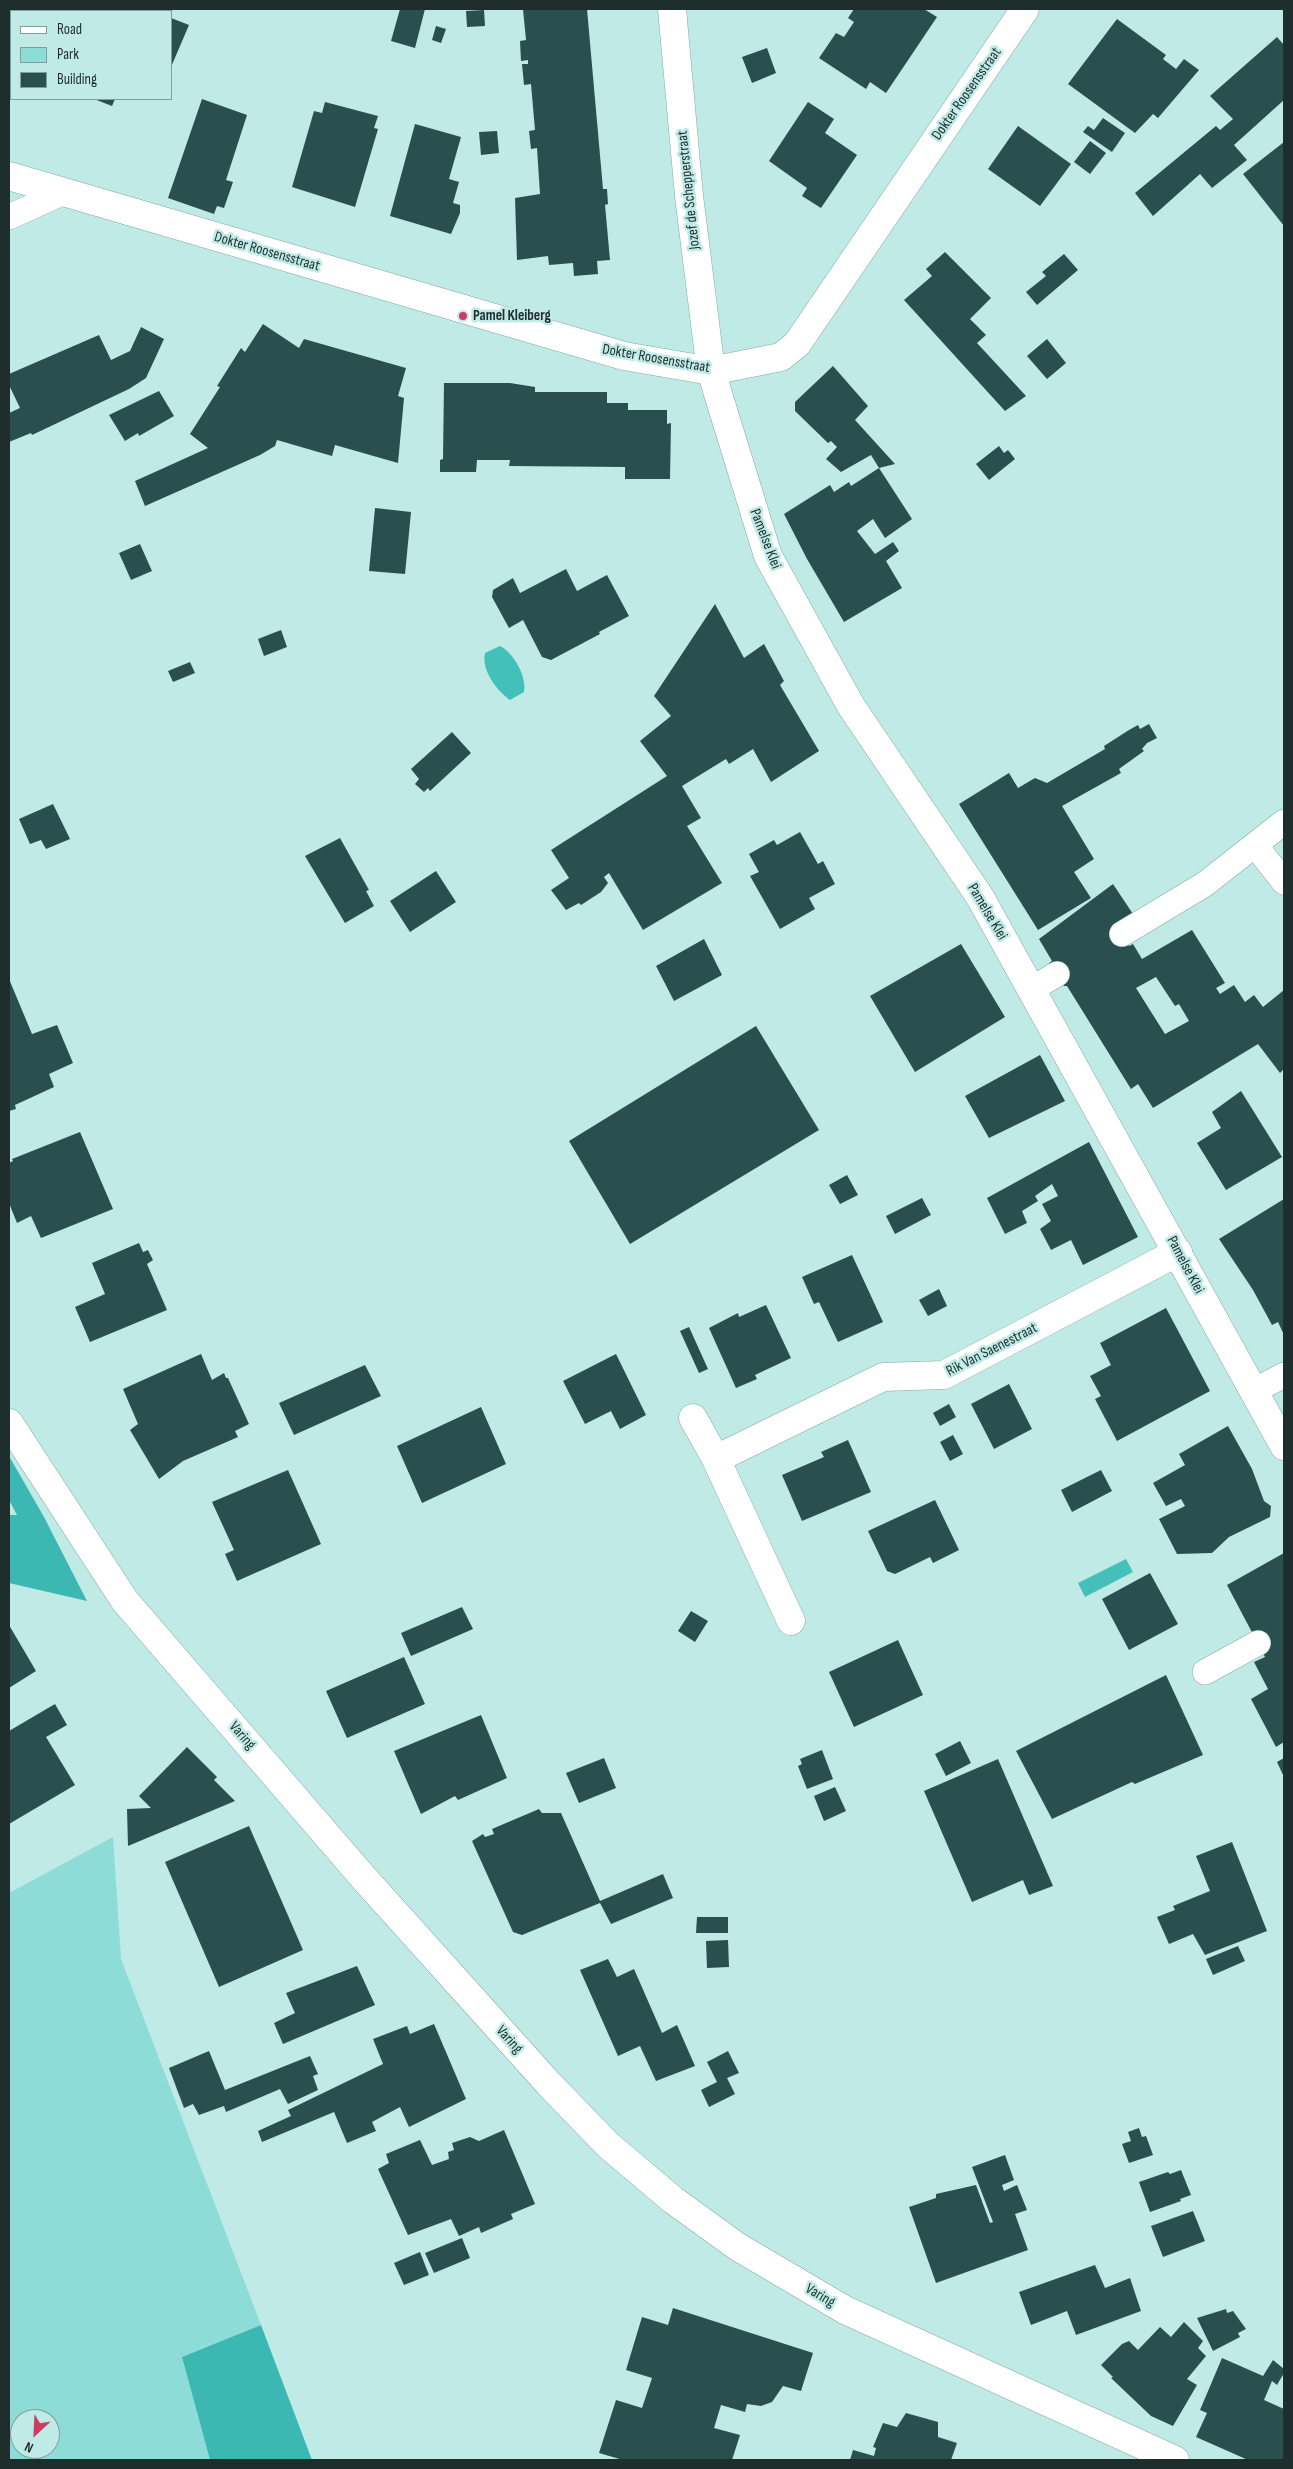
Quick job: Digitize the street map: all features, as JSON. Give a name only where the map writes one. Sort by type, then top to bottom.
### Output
[{"type":"street","name":"Jozef de Schepperstraat","points":[[672,9],[689,196],[711,371]]},
{"type":"street","name":"Dokter Roosensstraat","points":[[9,176],[624,356],[711,371],[781,357],[797,344],[1026,9]]},
{"type":"street","name":"Pamelse Klei","points":[[711,371],[768,556],[851,706],[980,897],[1284,1446]]},
{"type":"street","name":"Rik Van Saenestraat","points":[[716,1459],[883,1377],[944,1376],[1178,1252]]},
{"type":"street","points":[[693,1418],[716,1459],[792,1621]]},
{"type":"street","name":"Varing","points":[[9,1423],[125,1601],[362,1876],[549,2084],[608,2145],[673,2200],[738,2247],[845,2310],[1175,2460]]},
{"type":"lane","points":[[9,217],[64,192]]},
{"type":"lane","points":[[1122,934],[1205,884],[1284,822]]},
{"type":"lane","points":[[1255,845],[1284,882]]},
{"type":"lane","points":[[1032,989],[1057,974]]},
{"type":"lane","points":[[1254,1391],[1284,1375]]},
{"type":"lane","points":[[1205,1672],[1258,1643]]},
{"type":"green space","points":[[113,1837],[121,1959],[261,2325],[182,2357],[210,2460],[9,2460],[9,1893]]},
{"type":"shaded area","points":[[500,646],[515,660],[523,679],[524,692],[510,700],[495,686],[485,666],[485,653]]},
{"type":"shaded area","points":[[9,1456],[44,1517],[87,1601],[9,1583],[9,1515],[17,1515],[9,1500]]},
{"type":"shaded area","points":[[1126,1559],[1133,1572],[1085,1597],[1078,1583]]},
{"type":"shaded area","points":[[261,2325],[312,2460],[210,2460],[182,2357]]},
{"type":"building","points":[[146,9],[149,10],[88,10]]},
{"type":"building","points":[[400,9],[425,9],[415,48],[391,41]]},
{"type":"building","points":[[523,9],[587,9],[603,189],[607,189],[608,204],[605,205],[610,260],[597,261],[598,274],[574,276],[573,263],[549,265],[548,256],[517,260],[515,198],[540,194],[537,148],[531,149],[529,131],[535,130],[531,84],[524,85],[522,64],[528,64],[528,60],[521,61],[520,41],[526,40]]},
{"type":"building","points":[[854,9],[924,9],[937,17],[886,93],[870,82],[866,89],[819,58],[836,33],[844,37],[854,22],[848,18]]},
{"type":"building","points":[[484,10],[485,26],[467,27],[466,11]]},
{"type":"building","points":[[9,14],[10,58],[9,59]]},
{"type":"building","points":[[172,18],[189,25],[172,65]]},
{"type":"building","points":[[1117,19],[1166,55],[1163,59],[1176,69],[1184,59],[1199,70],[1158,118],[1153,114],[1135,133],[1068,84]]},
{"type":"building","points":[[436,26],[446,29],[441,43],[432,40]]},
{"type":"building","points":[[1277,37],[1284,45],[1284,100],[1234,145],[1247,160],[1212,188],[1200,174],[1153,216],[1135,193],[1216,126],[1220,130],[1233,119],[1210,96]]},
{"type":"building","points":[[767,48],[776,73],[752,83],[742,57]]},
{"type":"building","points":[[202,99],[247,115],[226,180],[233,182],[224,208],[217,206],[214,214],[168,198]]},
{"type":"building","points":[[97,100],[115,100],[112,106]]},
{"type":"building","points":[[325,102],[378,116],[374,128],[378,129],[355,207],[292,187],[314,111],[322,113]]},
{"type":"building","points":[[808,102],[834,119],[825,133],[857,155],[821,208],[802,196],[807,188],[769,161]]},
{"type":"building","points":[[1103,118],[1125,133],[1112,152],[1083,132],[1088,126],[1094,130]]},
{"type":"building","points":[[415,124],[461,137],[449,179],[459,182],[453,203],[460,205],[460,213],[451,234],[390,216]]},
{"type":"building","points":[[1018,126],[1071,164],[1040,206],[988,169]]},
{"type":"building","points":[[497,131],[499,153],[481,155],[479,132]]},
{"type":"building","points":[[1090,141],[1106,153],[1090,174],[1074,162]]},
{"type":"building","points":[[1284,142],[1284,226],[1243,174]]},
{"type":"building","points":[[945,252],[991,298],[970,319],[986,335],[977,343],[1026,396],[1005,411],[904,300],[932,276],[926,269]]},
{"type":"building","points":[[1064,254],[1078,270],[1037,305],[1026,292],[1046,276],[1042,272]]},
{"type":"building","points":[[263,324],[299,348],[304,339],[406,368],[398,396],[404,398],[398,463],[335,445],[332,456],[277,440],[275,446],[260,455],[145,506],[135,481],[208,448],[190,434],[220,387],[217,386],[241,348],[245,352]]},
{"type":"building","points":[[141,327],[164,339],[146,378],[129,389],[32,435],[31,433],[9,442],[9,413],[20,408],[9,385],[9,374],[99,335],[111,360],[130,351]]},
{"type":"building","points":[[1047,339],[1066,363],[1047,379],[1027,356]]},
{"type":"building","points":[[833,366],[868,406],[855,420],[895,464],[879,468],[871,455],[841,472],[826,459],[837,447],[831,441],[828,443],[795,411],[795,402]]},
{"type":"building","points":[[444,383],[510,383],[535,387],[535,392],[607,392],[607,403],[628,403],[628,410],[667,410],[667,424],[671,423],[670,479],[625,479],[625,467],[509,466],[510,460],[477,460],[476,472],[440,472],[440,460],[443,459]]},
{"type":"building","points":[[159,391],[174,416],[139,436],[138,433],[125,441],[109,415]]},
{"type":"building","points":[[999,446],[1004,453],[1008,450],[1015,459],[989,480],[976,464]]},
{"type":"building","points":[[879,468],[912,519],[885,538],[873,519],[857,531],[875,554],[893,542],[899,551],[886,561],[902,588],[844,622],[807,559],[784,514],[830,485],[834,492],[849,482],[851,486]]},
{"type":"building","points":[[375,508],[411,512],[405,574],[369,571]]},
{"type":"building","points":[[140,544],[152,571],[131,580],[119,553]]},
{"type":"building","points":[[566,569],[577,591],[607,575],[629,616],[551,660],[542,657],[523,620],[509,628],[492,597],[493,590],[513,578],[520,593]]},
{"type":"building","points":[[715,604],[744,658],[764,644],[784,681],[780,685],[819,751],[771,782],[753,749],[729,764],[726,759],[682,786],[701,818],[687,826],[722,883],[643,930],[609,873],[604,877],[608,883],[601,892],[581,905],[579,903],[566,910],[551,890],[569,878],[551,850],[667,776],[640,741],[671,716],[654,696]]},
{"type":"building","points":[[281,630],[287,647],[264,656],[258,639]]},
{"type":"building","points":[[190,662],[195,673],[173,682],[168,671]]},
{"type":"building","points":[[1149,724],[1157,738],[1147,743],[1142,749],[1144,751],[1119,769],[1121,773],[1062,806],[1094,859],[1074,872],[1091,898],[1038,930],[959,804],[1009,773],[1018,788],[1035,778],[1047,783],[1105,749],[1104,746],[1129,730],[1138,725],[1140,729]]},
{"type":"building","points":[[452,732],[471,753],[430,791],[428,788],[424,792],[415,784],[419,779],[411,769]]},
{"type":"building","points":[[53,804],[70,839],[46,849],[41,840],[30,844],[19,819]]},
{"type":"building","points":[[800,832],[818,864],[823,861],[835,884],[809,898],[815,909],[780,929],[750,876],[759,872],[749,854],[774,840],[777,845]]},
{"type":"building","points":[[340,838],[369,890],[366,891],[374,906],[345,923],[305,856]]},
{"type":"building","points":[[436,871],[456,902],[410,932],[390,901]]},
{"type":"building","points":[[1113,884],[1133,914],[1116,924],[1129,946],[1133,944],[1142,959],[1192,930],[1225,983],[1216,988],[1220,994],[1234,985],[1245,1002],[1254,995],[1263,1007],[1284,990],[1284,1069],[1280,1073],[1258,1044],[1153,1108],[1138,1084],[1131,1089],[1067,986],[1064,986],[1049,963],[1052,961],[1039,939]],"holes":[[[1156,977],[1175,1006],[1179,1004],[1189,1021],[1165,1034],[1136,988]]]},
{"type":"building","points":[[704,939],[722,975],[674,1001],[656,966]]},
{"type":"building","points":[[961,944],[1005,1017],[915,1072],[870,996]]},
{"type":"building","points":[[9,979],[32,1034],[57,1025],[73,1063],[49,1074],[54,1087],[15,1105],[16,1109],[9,1111]]},
{"type":"building","points":[[756,1026],[819,1130],[630,1244],[569,1141]]},
{"type":"building","points":[[1040,1055],[1065,1101],[989,1138],[965,1096]]},
{"type":"building","points":[[1241,1091],[1282,1157],[1226,1190],[1197,1143],[1221,1128],[1212,1112]]},
{"type":"building","points":[[80,1132],[113,1209],[41,1238],[31,1216],[17,1223],[9,1203],[9,1163],[13,1161],[12,1159]]},
{"type":"building","points":[[1089,1142],[1138,1237],[1083,1265],[1071,1240],[1051,1250],[1040,1229],[1051,1221],[1042,1204],[1058,1196],[1052,1184],[1035,1196],[1038,1201],[1022,1211],[1027,1223],[1005,1234],[987,1198]]},
{"type":"building","points":[[847,1175],[858,1195],[840,1204],[829,1185]]},
{"type":"building","points":[[922,1198],[931,1215],[895,1234],[886,1216]]},
{"type":"building","points":[[1284,1199],[1284,1335],[1278,1322],[1272,1325],[1253,1290],[1219,1239]]},
{"type":"building","points":[[139,1243],[143,1252],[148,1250],[153,1260],[147,1264],[167,1310],[90,1342],[75,1307],[105,1294],[92,1263]]},
{"type":"building","points":[[852,1255],[883,1322],[838,1342],[819,1302],[814,1304],[802,1277]]},
{"type":"building","points":[[939,1289],[947,1306],[928,1316],[919,1300]]},
{"type":"building","points":[[766,1305],[791,1358],[755,1375],[757,1379],[736,1388],[709,1328],[738,1313],[739,1317]]},
{"type":"building","points":[[1166,1308],[1210,1391],[1117,1441],[1095,1399],[1101,1396],[1090,1376],[1111,1365],[1100,1343]]},
{"type":"building","points":[[689,1327],[708,1369],[699,1373],[680,1331]]},
{"type":"building","points":[[201,1354],[212,1380],[224,1373],[226,1378],[228,1378],[249,1424],[235,1431],[238,1437],[183,1461],[159,1479],[130,1430],[138,1424],[123,1389]]},
{"type":"building","points":[[616,1354],[646,1415],[620,1429],[611,1411],[585,1424],[563,1381]]},
{"type":"building","points":[[365,1365],[381,1396],[294,1435],[279,1403]]},
{"type":"building","points":[[1009,1384],[1032,1429],[994,1449],[971,1404]]},
{"type":"building","points":[[949,1404],[956,1417],[940,1426],[933,1413]]},
{"type":"building","points":[[481,1407],[506,1464],[422,1503],[397,1446]]},
{"type":"building","points":[[1228,1426],[1252,1469],[1264,1501],[1271,1506],[1270,1517],[1229,1537],[1212,1553],[1177,1554],[1159,1519],[1185,1506],[1181,1499],[1166,1506],[1153,1483],[1185,1465],[1179,1454]]},
{"type":"building","points":[[953,1435],[963,1454],[950,1461],[940,1442]]},
{"type":"building","points":[[848,1440],[871,1492],[802,1521],[782,1475],[824,1457],[821,1452]]},
{"type":"building","points":[[288,1470],[321,1544],[237,1581],[225,1554],[234,1550],[212,1502]]},
{"type":"building","points":[[1101,1470],[1112,1491],[1072,1512],[1061,1490]]},
{"type":"building","points":[[935,1500],[959,1550],[933,1563],[930,1557],[895,1574],[887,1571],[868,1531]]},
{"type":"building","points":[[1284,1553],[1284,1742],[1276,1747],[1251,1699],[1268,1689],[1254,1662],[1265,1657],[1227,1585]]},
{"type":"building","points":[[1150,1573],[1178,1624],[1129,1650],[1102,1599]]},
{"type":"building","points":[[462,1607],[473,1629],[411,1656],[401,1633]]},
{"type":"building","points":[[691,1611],[708,1621],[695,1642],[678,1631]]},
{"type":"building","points":[[9,1625],[36,1671],[9,1688]]},
{"type":"building","points":[[898,1640],[923,1695],[854,1727],[829,1672]]},
{"type":"building","points":[[404,1657],[425,1704],[347,1738],[326,1691]]},
{"type":"building","points":[[1166,1675],[1203,1755],[1135,1784],[1132,1782],[1052,1819],[1016,1751]]},
{"type":"building","points":[[55,1704],[67,1725],[46,1737],[75,1785],[9,1824],[9,1731]]},
{"type":"building","points":[[481,1715],[507,1778],[458,1800],[455,1796],[421,1814],[394,1751]]},
{"type":"building","points":[[960,1741],[971,1763],[946,1776],[935,1754]]},
{"type":"building","points":[[187,1747],[217,1777],[214,1780],[235,1801],[128,1846],[127,1809],[151,1808],[139,1796]]},
{"type":"building","points":[[822,1750],[833,1779],[807,1789],[798,1766],[802,1764],[800,1759]]},
{"type":"building","points":[[604,1758],[616,1788],[579,1803],[566,1773]]},
{"type":"building","points":[[1284,1758],[1284,1777],[1277,1762]]},
{"type":"building","points":[[998,1759],[1053,1886],[1029,1895],[1023,1880],[972,1902],[924,1791]]},
{"type":"building","points":[[835,1787],[846,1811],[824,1821],[814,1796]]},
{"type":"building","points":[[539,1809],[542,1813],[561,1813],[600,1901],[663,1874],[673,1898],[611,1924],[600,1903],[522,1935],[513,1932],[472,1841],[483,1834],[485,1837],[494,1834],[492,1829]]},
{"type":"building","points":[[249,1826],[303,1950],[219,1987],[165,1862]]},
{"type":"building","points":[[1232,1842],[1267,1931],[1205,1955],[1193,1934],[1169,1944],[1157,1917],[1175,1910],[1173,1906],[1210,1891],[1196,1856]]},
{"type":"building","points":[[697,1917],[728,1917],[728,1933],[696,1933]]},
{"type":"building","points":[[728,1940],[729,1967],[707,1968],[706,1941]]},
{"type":"building","points":[[1238,1946],[1245,1961],[1213,1975],[1206,1959]]},
{"type":"building","points":[[608,1959],[617,1977],[634,1969],[662,2033],[677,2025],[695,2066],[656,2081],[640,2046],[618,2056],[580,1970]]},
{"type":"building","points":[[357,1966],[375,2005],[283,2044],[274,2023],[295,2013],[286,1993]]},
{"type":"building","points":[[434,2024],[466,2099],[409,2127],[400,2107],[372,2122],[376,2131],[347,2143],[334,2112],[262,2142],[258,2131],[291,2116],[288,2110],[383,2064],[373,2039],[407,2026],[410,2034]]},
{"type":"building","points":[[209,2051],[225,2090],[310,2056],[318,2074],[313,2076],[318,2090],[288,2104],[280,2089],[226,2112],[224,2106],[199,2115],[193,2104],[184,2108],[169,2068]]},
{"type":"building","points":[[728,2051],[739,2073],[727,2078],[735,2094],[709,2107],[701,2090],[717,2082],[707,2062]]},
{"type":"building","points":[[1139,2128],[1142,2137],[1146,2136],[1153,2155],[1129,2163],[1122,2144],[1131,2141],[1128,2132]]},
{"type":"building","points":[[504,2130],[535,2204],[511,2214],[513,2219],[481,2233],[479,2227],[459,2236],[451,2219],[408,2235],[378,2169],[389,2163],[386,2154],[420,2140],[432,2165],[449,2159],[448,2152],[454,2150],[452,2143],[470,2137],[479,2141]]},
{"type":"building","points":[[1005,2155],[1014,2180],[1002,2185],[1004,2191],[1017,2185],[1027,2210],[1015,2214],[1028,2250],[936,2283],[909,2207],[936,2198],[936,2194],[976,2185],[990,2223],[993,2222],[972,2167]]},
{"type":"building","points":[[1181,2170],[1191,2195],[1180,2199],[1181,2201],[1150,2212],[1139,2182],[1168,2172],[1170,2174]]},
{"type":"building","points":[[1193,2211],[1205,2241],[1163,2257],[1151,2226]]},
{"type":"building","points":[[462,2238],[470,2258],[434,2273],[425,2253]]},
{"type":"building","points":[[420,2252],[429,2275],[404,2285],[394,2263]]},
{"type":"building","points":[[1095,2265],[1105,2288],[1130,2278],[1141,2311],[1076,2335],[1067,2311],[1031,2325],[1019,2292]]},
{"type":"building","points":[[673,2308],[813,2353],[801,2391],[783,2386],[772,2402],[761,2406],[747,2404],[745,2412],[721,2405],[714,2428],[740,2435],[732,2460],[623,2460],[599,2453],[616,2400],[642,2408],[652,2378],[626,2370],[642,2317],[668,2325]]},
{"type":"building","points":[[1226,2309],[1227,2313],[1233,2311],[1246,2329],[1238,2333],[1240,2337],[1213,2351],[1197,2318]]},
{"type":"building","points":[[1184,2322],[1203,2341],[1198,2348],[1206,2356],[1187,2379],[1197,2385],[1173,2426],[1151,2416],[1111,2378],[1113,2377],[1101,2365],[1122,2344],[1129,2341],[1138,2350],[1160,2327],[1171,2337]]},
{"type":"building","points":[[1222,2358],[1263,2376],[1273,2360],[1284,2369],[1284,2373],[1277,2385],[1272,2381],[1264,2400],[1284,2409],[1284,2460],[1248,2460],[1196,2437],[1207,2413],[1200,2410]]},
{"type":"building","points":[[906,2413],[938,2422],[938,2437],[957,2443],[951,2460],[850,2460],[853,2450],[874,2456],[876,2448],[873,2447],[883,2423],[897,2427]]},
{"type":"place","name":"Pamel Kleiberg","points":[[463,316]]}]
